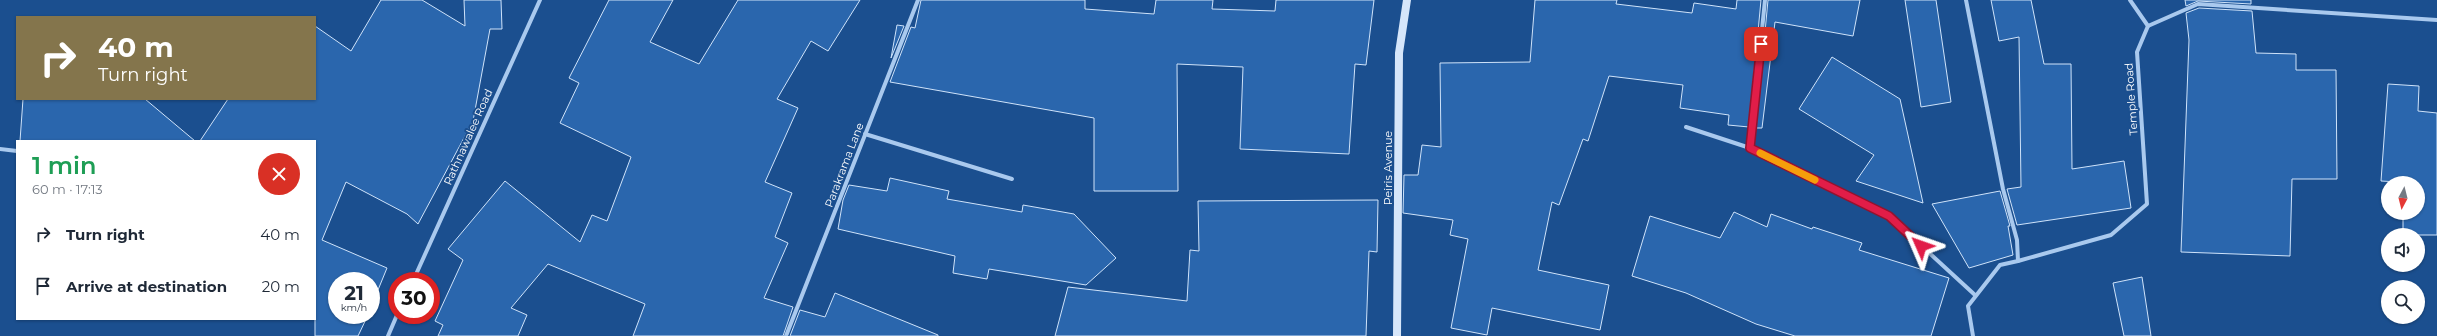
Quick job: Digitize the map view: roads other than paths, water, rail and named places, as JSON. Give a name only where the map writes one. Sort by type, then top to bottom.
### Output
[{"type":"street","name":"Rathnawalee Road","points":[[417,272],[540,0]]},
{"type":"street","name":"Parakrama Lane","points":[[786,336],[918,0]]},
{"type":"street","name":"Peiris Avenue","points":[[1397,336],[1400,53],[1407,0]]},
{"type":"street","points":[[1750,148],[1765,0]]},
{"type":"street","points":[[1966,0],[2003,188],[2017,240],[2018,261]]},
{"type":"street","points":[[2130,0],[2148,26],[2198,4],[2437,20]]},
{"type":"street","name":"Temple Road","points":[[1973,336],[1968,306],[1975,295],[2000,265],[2111,235],[2147,204],[2137,52],[2148,26]]},
{"type":"street","points":[[1686,127],[1750,148],[1889,216],[1975,295]]},
{"type":"street","points":[[865,134],[1012,179]]},
{"type":"street","points":[[0,149],[16,151]]},
{"type":"street","points":[[388,336],[393,324]]}]
